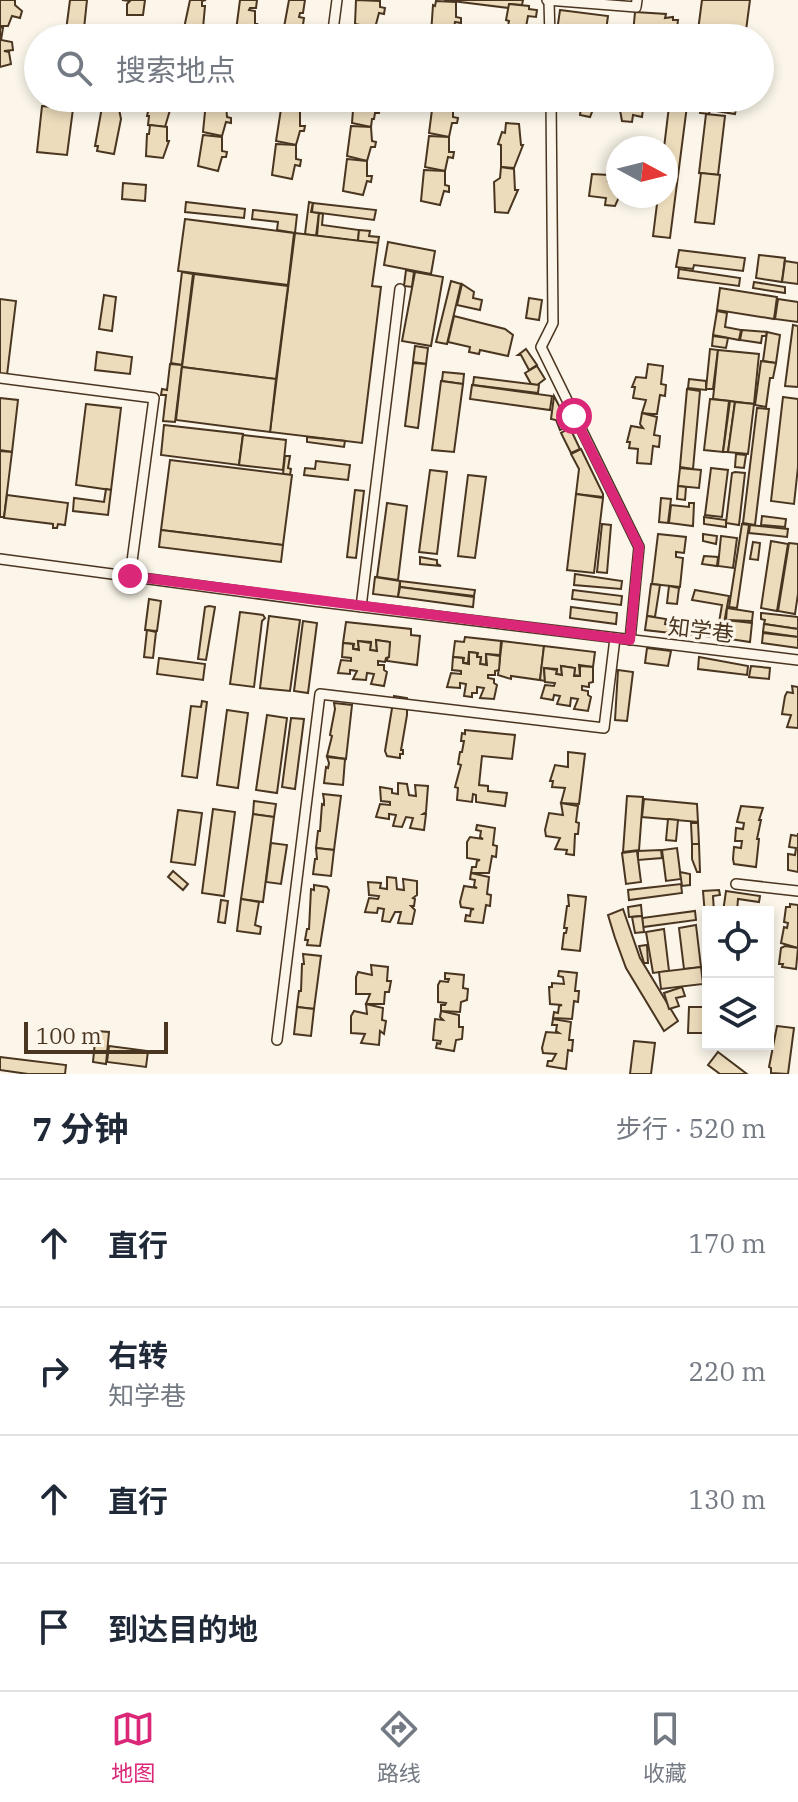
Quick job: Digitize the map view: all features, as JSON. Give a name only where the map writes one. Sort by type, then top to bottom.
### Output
[{"type":"street","points":[[334,24],[337,0]]},
{"type":"street","points":[[549,24],[548,0],[636,7],[637,0]]},
{"type":"street","points":[[551,112],[553,323],[541,347],[639,547],[630,640]]},
{"type":"street","points":[[361,607],[400,289]]},
{"type":"street","points":[[0,378],[154,398],[130,576]]},
{"type":"street","name":"知学巷","points":[[0,559],[798,660]]},
{"type":"street","points":[[277,1040],[320,694],[604,728],[615,638]]},
{"type":"street","points":[[736,884],[798,891]]},
{"type":"building","points":[[0,0],[15,0],[15,5],[22,11],[20,18],[12,16],[8,26],[0,26]]},
{"type":"building","points":[[70,0],[87,0],[84,24],[67,24]]},
{"type":"building","points":[[122,0],[145,0],[143,15],[127,15],[130,1]]},
{"type":"building","points":[[190,0],[206,0],[202,1],[202,6],[205,6],[203,24],[185,24]]},
{"type":"building","points":[[240,0],[257,0],[256,8],[249,10],[255,11],[255,24],[237,24]]},
{"type":"building","points":[[289,0],[305,0],[303,13],[299,17],[304,18],[303,24],[285,24]]},
{"type":"building","points":[[356,0],[380,1],[380,7],[385,8],[384,14],[379,13],[376,24],[355,24]]},
{"type":"building","points":[[444,0],[523,0],[522,5],[509,4],[509,8]]},
{"type":"building","points":[[702,0],[750,0],[747,24],[699,24]]},
{"type":"building","points":[[436,1],[456,2],[456,17],[461,18],[461,23],[432,24]]},
{"type":"building","points":[[509,4],[537,10],[536,17],[528,16],[527,24],[508,24],[506,20]]},
{"type":"building","points":[[560,10],[608,16],[607,24],[558,24]]},
{"type":"building","points":[[635,12],[666,14],[665,18],[678,20],[678,24],[634,24]]},
{"type":"building","points":[[0,27],[3,28],[1,40],[12,42],[13,50],[4,51],[9,52],[11,64],[0,67]]},
{"type":"building","points":[[41,112],[73,112],[67,155],[37,152]]},
{"type":"building","points":[[101,112],[120,112],[114,154],[97,151],[98,146],[95,146]]},
{"type":"building","points":[[148,112],[169,112],[165,127],[148,125]]},
{"type":"building","points":[[205,112],[227,112],[227,117],[231,118],[231,123],[226,122],[222,136],[203,132]]},
{"type":"building","points":[[281,112],[300,112],[300,126],[305,126],[296,145],[276,141]]},
{"type":"building","points":[[353,112],[379,112],[375,113],[371,127],[352,123]]},
{"type":"building","points":[[432,112],[453,112],[453,117],[458,118],[457,123],[452,123],[449,137],[429,133]]},
{"type":"building","points":[[580,112],[592,112],[590,117],[580,115]]},
{"type":"building","points":[[620,112],[643,112],[642,117],[633,115],[632,122],[622,121]]},
{"type":"building","points":[[668,112],[686,112],[678,176],[678,136],[665,136]]},
{"type":"building","points":[[706,114],[725,116],[718,175],[699,173]]},
{"type":"building","points":[[506,123],[519,124],[523,145],[514,168],[501,167],[501,145],[498,144],[502,132],[505,133]]},
{"type":"building","points":[[150,125],[167,127],[169,141],[163,158],[146,156]]},
{"type":"building","points":[[351,126],[371,127],[372,141],[376,142],[367,161],[347,156]]},
{"type":"building","points":[[203,135],[222,137],[222,151],[227,152],[218,171],[198,166]]},
{"type":"building","points":[[429,136],[449,137],[449,152],[454,152],[453,158],[448,157],[445,171],[425,167]]},
{"type":"building","points":[[276,144],[296,145],[296,159],[301,160],[300,166],[295,165],[292,179],[272,175]]},
{"type":"building","points":[[347,159],[367,161],[367,176],[372,176],[363,195],[343,191]]},
{"type":"building","points":[[501,167],[514,169],[515,190],[518,190],[508,213],[495,212],[494,182],[500,178]]},
{"type":"building","points":[[424,170],[445,171],[445,185],[449,186],[449,192],[444,191],[440,205],[421,201]]},
{"type":"building","points":[[701,173],[720,175],[714,224],[695,222]]},
{"type":"building","points":[[592,174],[606,175],[606,198],[589,196]]},
{"type":"building","points":[[123,183],[146,185],[145,201],[122,199]]},
{"type":"building","points":[[186,202],[245,209],[244,218],[185,212]]},
{"type":"building","points":[[309,202],[313,203],[311,212],[319,213],[316,236],[305,234]]},
{"type":"building","points":[[313,203],[376,210],[374,220],[312,212]]},
{"type":"building","points":[[656,208],[674,208],[670,238],[653,236]]},
{"type":"building","points":[[253,210],[297,215],[295,233],[277,230],[278,222],[252,219]]},
{"type":"building","points":[[319,213],[323,214],[322,225],[359,230],[358,241],[317,236]]},
{"type":"building","points":[[185,219],[294,233],[288,285],[178,271]]},
{"type":"building","points":[[359,230],[370,231],[369,236],[379,237],[378,243],[358,241]]},
{"type":"building","points":[[295,233],[378,243],[372,286],[381,287],[362,443],[270,432]]},
{"type":"building","points":[[388,242],[435,251],[431,274],[384,265]]},
{"type":"building","points":[[679,250],[745,258],[743,271],[694,265],[693,269],[676,267]]},
{"type":"building","points":[[759,255],[785,258],[782,282],[756,278]]},
{"type":"building","points":[[785,261],[798,263],[798,284],[782,282]]},
{"type":"building","points":[[679,269],[740,278],[739,286],[678,278]]},
{"type":"building","points":[[406,270],[414,272],[412,287],[404,286]]},
{"type":"building","points":[[182,272],[193,274],[182,365],[171,363]]},
{"type":"building","points":[[415,272],[443,277],[431,346],[402,341]]},
{"type":"building","points":[[194,274],[288,286],[276,379],[182,367]]},
{"type":"building","points":[[451,281],[461,284],[447,344],[436,342]]},
{"type":"building","points":[[754,282],[785,287],[785,293],[753,288]]},
{"type":"building","points":[[462,284],[474,292],[473,298],[482,300],[480,310],[457,305]]},
{"type":"building","points":[[720,288],[777,297],[774,319],[717,310]]},
{"type":"building","points":[[104,295],[116,297],[112,331],[99,329]]},
{"type":"building","points":[[529,298],[542,300],[539,320],[526,318]]},
{"type":"building","points":[[0,299],[16,301],[7,375],[0,375]]},
{"type":"building","points":[[778,299],[798,302],[798,322],[775,319]]},
{"type":"building","points":[[717,311],[727,313],[725,327],[741,330],[739,340],[713,335]]},
{"type":"building","points":[[454,316],[505,329],[513,335],[508,356],[480,350],[479,354],[469,352],[470,347],[448,342]]},
{"type":"building","points":[[793,325],[798,326],[798,387],[785,386]]},
{"type":"building","points":[[742,330],[767,332],[766,336],[762,336],[761,343],[740,340]]},
{"type":"building","points":[[767,332],[780,335],[776,363],[763,361]]},
{"type":"building","points":[[713,336],[728,338],[726,348],[712,346]]},
{"type":"building","points":[[415,346],[428,348],[426,364],[413,362]]},
{"type":"building","points":[[526,349],[537,365],[529,370],[521,355],[518,355]]},
{"type":"building","points":[[710,349],[718,350],[713,389],[706,389]]},
{"type":"building","points":[[718,350],[759,354],[754,404],[713,399]]},
{"type":"building","points":[[97,352],[132,357],[130,374],[95,370]]},
{"type":"building","points":[[761,361],[776,363],[773,378],[770,378],[766,407],[755,405]]},
{"type":"building","points":[[413,363],[426,364],[418,428],[405,426]]},
{"type":"building","points":[[170,364],[182,365],[175,422],[163,421],[166,395],[161,395],[162,389],[167,390]]},
{"type":"building","points":[[648,364],[663,366],[661,384],[666,385],[665,396],[660,395],[657,414],[642,413],[646,400],[633,398],[635,387],[632,387],[636,377],[646,378]]},
{"type":"building","points":[[537,366],[545,379],[537,385],[531,384],[525,373]]},
{"type":"building","points":[[182,367],[276,379],[270,432],[176,420]]},
{"type":"building","points":[[443,372],[464,374],[463,384],[442,381]]},
{"type":"building","points":[[474,377],[539,385],[538,393],[473,385]]},
{"type":"building","points":[[689,379],[706,381],[706,390],[688,388]]},
{"type":"building","points":[[441,381],[463,384],[454,452],[432,450]]},
{"type":"building","points":[[472,385],[552,396],[550,410],[470,399]]},
{"type":"building","points":[[687,389],[700,391],[693,469],[680,467]]},
{"type":"building","points":[[554,396],[569,425],[560,430],[556,420],[551,419]]},
{"type":"building","points":[[783,397],[798,399],[798,467],[794,504],[771,501]]},
{"type":"building","points":[[0,398],[18,400],[12,452],[0,450]]},
{"type":"building","points":[[710,399],[729,401],[723,452],[704,450]]},
{"type":"building","points":[[730,401],[735,402],[728,452],[723,452]]},
{"type":"building","points":[[735,402],[754,404],[748,454],[728,452]]},
{"type":"building","points":[[86,404],[121,408],[111,490],[76,485]]},
{"type":"building","points":[[757,408],[769,409],[755,525],[743,523]]},
{"type":"building","points":[[642,413],[657,417],[654,435],[660,436],[659,447],[653,446],[651,464],[637,463],[638,449],[629,448],[630,442],[627,442],[631,426],[643,428],[640,424]]},
{"type":"building","points":[[164,425],[243,434],[239,465],[161,455]]},
{"type":"building","points":[[570,428],[580,449],[571,453],[561,433]]},
{"type":"building","points":[[243,435],[286,440],[283,470],[239,465]]},
{"type":"building","points":[[307,437],[345,441],[344,447],[307,442]]},
{"type":"building","points":[[581,449],[603,497],[576,494],[579,469],[571,454]]},
{"type":"building","points":[[0,451],[12,452],[4,517],[0,517]]},
{"type":"building","points":[[736,454],[746,455],[744,468],[735,467]]},
{"type":"building","points":[[285,456],[290,456],[290,475],[283,474]]},
{"type":"building","points":[[170,460],[292,475],[283,545],[161,530]]},
{"type":"building","points":[[316,461],[350,465],[348,480],[304,475],[305,468],[315,469]]},
{"type":"building","points":[[680,468],[701,470],[699,488],[678,486]]},
{"type":"building","points":[[711,468],[728,470],[722,517],[705,515]]},
{"type":"building","points":[[430,470],[447,472],[437,554],[419,552]]},
{"type":"building","points":[[732,473],[745,473],[739,525],[726,523]]},
{"type":"building","points":[[468,475],[486,477],[475,558],[458,556]]},
{"type":"building","points":[[678,486],[686,487],[685,500],[677,499]]},
{"type":"building","points":[[106,489],[111,490],[108,515],[73,511],[74,498],[104,502]]},
{"type":"building","points":[[355,490],[364,491],[356,558],[347,557]]},
{"type":"building","points":[[576,494],[603,498],[594,573],[567,570]]},
{"type":"building","points":[[7,495],[68,503],[65,525],[58,524],[57,528],[53,528],[53,524],[4,518]]},
{"type":"building","points":[[661,498],[671,499],[668,523],[659,522]]},
{"type":"building","points":[[387,503],[407,506],[398,580],[377,577]]},
{"type":"building","points":[[689,503],[694,503],[693,526],[669,523],[671,505],[689,507]]},
{"type":"building","points":[[762,516],[786,519],[785,527],[761,525]]},
{"type":"building","points":[[704,517],[726,520],[726,527],[704,524]]},
{"type":"building","points":[[602,524],[611,525],[607,573],[597,572]]},
{"type":"building","points":[[742,524],[749,525],[737,608],[729,607]]},
{"type":"building","points":[[750,525],[788,529],[787,537],[749,533]]},
{"type":"building","points":[[161,530],[283,545],[281,562],[159,547]]},
{"type":"building","points":[[658,534],[686,537],[684,553],[676,552],[676,557],[683,558],[680,587],[652,584]]},
{"type":"building","points":[[703,534],[717,536],[716,544],[703,541]]},
{"type":"building","points":[[721,536],[737,538],[733,568],[718,566]]},
{"type":"building","points":[[771,541],[788,544],[777,611],[761,608]]},
{"type":"building","points":[[753,542],[760,543],[758,560],[750,559]]},
{"type":"building","points":[[789,543],[798,544],[795,614],[778,611]]},
{"type":"building","points":[[704,556],[718,557],[717,566],[702,564]]},
{"type":"building","points":[[420,557],[437,560],[441,566],[420,564]]},
{"type":"building","points":[[575,574],[622,581],[621,589],[574,585]]},
{"type":"building","points":[[375,577],[400,581],[398,597],[373,594]]},
{"type":"building","points":[[400,581],[475,590],[474,596],[400,587]]},
{"type":"building","points":[[651,584],[660,585],[655,617],[647,616]]},
{"type":"building","points":[[669,586],[679,588],[677,604],[667,603]]},
{"type":"building","points":[[400,587],[474,597],[473,607],[398,597]]},
{"type":"building","points":[[573,590],[622,596],[621,605],[572,599]]},
{"type":"building","points":[[695,590],[729,596],[723,629],[718,628],[722,605],[692,600]]},
{"type":"building","points":[[149,599],[161,601],[157,631],[145,630]]},
{"type":"building","points":[[205,607],[215,607],[206,660],[198,659]]},
{"type":"building","points":[[571,607],[617,613],[616,624],[570,618]]},
{"type":"building","points":[[727,608],[753,612],[752,621],[726,620]]},
{"type":"building","points":[[240,612],[263,615],[265,618],[262,621],[254,687],[230,684]]},
{"type":"building","points":[[761,613],[798,617],[798,629],[764,624]]},
{"type":"building","points":[[269,616],[300,620],[290,691],[260,688]]},
{"type":"building","points":[[647,616],[666,619],[665,624],[676,625],[676,629],[671,633],[645,630]]},
{"type":"building","points":[[726,620],[752,623],[750,642],[723,638]]},
{"type":"building","points":[[303,621],[317,623],[308,693],[294,691]]},
{"type":"building","points":[[688,621],[710,623],[709,628],[723,630],[722,638],[688,634]]},
{"type":"building","points":[[346,622],[411,629],[411,635],[420,636],[417,665],[387,661],[390,642],[376,640],[377,651],[370,650],[371,642],[358,641],[359,649],[353,649],[354,644],[343,643]]},
{"type":"building","points":[[764,624],[798,629],[798,637],[763,632]]},
{"type":"building","points":[[147,630],[156,632],[153,658],[144,657]]},
{"type":"building","points":[[763,633],[798,637],[798,648],[762,643]]},
{"type":"building","points":[[465,637],[501,641],[500,655],[486,654],[486,665],[480,664],[478,653],[469,652],[468,663],[463,663],[464,658],[453,657],[455,641],[464,642]]},
{"type":"building","points":[[376,640],[390,642],[389,657],[385,662],[378,661],[378,665],[384,665],[387,672],[384,686],[371,684],[374,674],[367,673],[366,680],[353,679],[357,671],[338,673],[341,660],[351,661],[351,658],[342,657],[343,643],[353,644],[353,649],[359,650],[358,641],[371,643],[370,650],[377,651]]},
{"type":"building","points":[[502,641],[544,646],[540,680],[511,676],[511,679],[498,675]]},
{"type":"building","points":[[544,646],[595,652],[593,667],[579,665],[580,676],[574,675],[575,668],[561,666],[562,675],[556,674],[557,669],[544,668],[545,681],[540,680]]},
{"type":"building","points":[[647,648],[671,651],[668,666],[645,663]]},
{"type":"building","points":[[469,652],[477,653],[477,657],[481,657],[480,664],[487,665],[486,654],[500,656],[499,670],[495,671],[495,675],[488,675],[497,685],[494,699],[480,698],[484,688],[477,687],[477,693],[472,693],[472,697],[464,696],[466,684],[460,683],[460,688],[447,687],[451,673],[461,674],[461,671],[452,670],[453,657],[463,658],[463,663],[469,664]]},
{"type":"building","points":[[699,657],[748,666],[747,675],[698,669]]},
{"type":"building","points":[[159,658],[205,664],[203,680],[157,674]]},
{"type":"building","points":[[561,666],[575,668],[574,676],[580,676],[580,666],[593,667],[593,682],[589,683],[589,687],[582,686],[582,690],[588,691],[591,697],[588,711],[574,709],[578,699],[571,698],[570,706],[557,704],[560,696],[554,695],[553,700],[541,698],[545,685],[554,686],[555,683],[545,682],[544,668],[557,670],[556,674],[562,675]]},
{"type":"building","points":[[751,666],[770,668],[769,679],[749,677]]},
{"type":"building","points":[[618,670],[633,672],[627,721],[615,720]]},
{"type":"building","points":[[792,686],[798,687],[798,728],[787,727],[791,715],[782,714],[787,692],[793,693]]},
{"type":"building","points":[[394,696],[407,698],[403,754],[400,758],[387,756],[385,751]]},
{"type":"building","points":[[202,701],[207,702],[197,778],[182,776],[191,706],[201,707]]},
{"type":"building","points":[[334,703],[352,705],[346,759],[327,756]]},
{"type":"building","points":[[227,710],[248,713],[238,788],[217,785]]},
{"type":"building","points":[[267,715],[287,718],[277,793],[256,790]]},
{"type":"building","points":[[291,718],[304,719],[295,789],[282,787]]},
{"type":"building","points":[[465,730],[515,735],[512,759],[482,756],[479,785],[488,786],[488,791],[507,793],[505,806],[476,802],[476,795],[473,794],[472,802],[457,800],[458,788],[455,787],[461,765],[458,764],[464,741],[461,741],[462,733],[465,734]]},
{"type":"building","points":[[568,752],[585,754],[579,804],[561,803],[565,788],[552,787],[553,781],[550,781],[555,765],[568,767]]},
{"type":"building","points":[[327,757],[345,759],[343,785],[324,783],[329,763]]},
{"type":"building","points":[[398,783],[407,784],[409,795],[416,796],[415,785],[428,786],[426,812],[423,814],[426,814],[424,830],[410,828],[413,818],[406,817],[402,827],[393,826],[396,815],[389,814],[389,819],[376,817],[380,804],[390,805],[390,802],[381,801],[380,787],[392,789],[392,793],[398,794]]},
{"type":"building","points":[[323,794],[341,796],[334,850],[316,848],[324,805]]},
{"type":"building","points":[[627,796],[643,797],[639,850],[623,852]]},
{"type":"building","points":[[644,799],[697,804],[698,822],[642,817]]},
{"type":"building","points":[[254,801],[276,804],[274,817],[253,814]]},
{"type":"building","points":[[561,803],[578,806],[574,855],[566,854],[567,850],[555,849],[560,838],[546,836],[549,813],[563,815]]},
{"type":"building","points":[[741,806],[763,808],[759,820],[756,867],[734,864],[734,847],[741,848],[742,841],[735,841],[736,828],[743,829],[744,823],[737,822]]},
{"type":"building","points":[[213,809],[235,812],[224,896],[202,893]]},
{"type":"building","points":[[178,810],[202,813],[195,865],[171,862]]},
{"type":"building","points":[[253,814],[274,817],[263,902],[241,899]]},
{"type":"building","points":[[668,819],[678,820],[676,841],[666,840]]},
{"type":"building","points":[[691,823],[698,823],[699,844],[692,844]]},
{"type":"building","points":[[477,825],[495,828],[493,845],[497,846],[496,857],[492,856],[489,873],[471,873],[472,867],[476,867],[480,860],[467,858],[470,837],[483,839],[480,837],[481,831],[476,830]]},
{"type":"building","points":[[791,835],[798,836],[798,872],[788,870],[788,854],[795,855],[796,848],[789,847]]},
{"type":"building","points":[[271,843],[287,845],[281,884],[266,882]]},
{"type":"building","points":[[692,844],[699,844],[700,872],[697,872],[692,859]]},
{"type":"building","points":[[316,848],[334,850],[331,876],[313,874]]},
{"type":"building","points":[[677,848],[681,879],[666,881],[662,850]]},
{"type":"building","points":[[661,850],[662,858],[638,860],[638,851]]},
{"type":"building","points":[[637,851],[641,882],[626,884],[622,853]]},
{"type":"building","points":[[173,871],[188,884],[183,890],[168,877]]},
{"type":"building","points":[[680,872],[690,874],[690,885],[682,886]]},
{"type":"building","points":[[471,873],[489,877],[487,894],[491,895],[490,906],[486,905],[483,923],[465,921],[466,915],[470,916],[474,909],[461,907],[464,886],[477,888],[474,886],[475,880],[470,879]]},
{"type":"building","points":[[387,877],[396,878],[397,889],[404,890],[403,879],[417,881],[417,895],[413,898],[414,906],[411,906],[415,910],[412,924],[398,923],[401,912],[395,912],[390,922],[382,921],[384,909],[378,908],[377,913],[365,912],[369,898],[378,899],[379,896],[369,895],[368,882],[381,883],[380,888],[387,889]]},
{"type":"building","points":[[681,884],[682,893],[629,900],[628,890]]},
{"type":"building","points":[[314,885],[329,890],[320,946],[307,945],[308,940],[305,940]]},
{"type":"building","points":[[719,890],[720,895],[713,896],[714,906],[704,906],[703,891]]},
{"type":"building","points":[[726,891],[760,896],[759,902],[738,899],[737,906],[724,906]]},
{"type":"building","points":[[568,895],[586,897],[580,951],[562,949],[567,928],[564,928]]},
{"type":"building","points":[[241,899],[259,902],[255,925],[261,927],[260,934],[237,931]]},
{"type":"building","points":[[221,900],[228,901],[225,923],[218,922]]},
{"type":"building","points":[[641,905],[642,916],[629,917],[628,907]]},
{"type":"building","points":[[798,905],[798,948],[781,943],[784,927],[787,928],[788,923],[784,922],[786,907]]},
{"type":"building","points":[[623,909],[640,958],[678,1021],[664,1031],[626,968],[615,938],[608,915]]},
{"type":"building","points":[[695,911],[696,920],[643,927],[642,918]]},
{"type":"building","points":[[642,916],[644,932],[635,933],[632,917]]},
{"type":"building","points":[[696,925],[701,967],[684,969],[679,928]]},
{"type":"building","points":[[664,929],[669,971],[653,973],[646,932]]},
{"type":"building","points":[[647,945],[648,963],[644,963],[639,946]]},
{"type":"building","points":[[781,948],[798,948],[796,969],[779,964]]},
{"type":"building","points":[[303,954],[321,956],[314,1009],[297,1007]]},
{"type":"building","points":[[371,965],[388,967],[387,981],[391,981],[389,992],[385,992],[384,1004],[366,1004],[370,994],[356,994],[358,972],[372,975]]},
{"type":"building","points":[[701,967],[702,984],[661,989],[659,972]]},
{"type":"building","points":[[559,971],[577,973],[575,991],[579,991],[578,1002],[574,1001],[572,1019],[553,1018],[554,1012],[558,1013],[562,1005],[550,1004],[549,987],[552,983],[564,984],[563,977],[558,976]]},
{"type":"building","points":[[445,973],[464,975],[463,988],[468,989],[467,1000],[461,1002],[460,1012],[441,1011],[441,1005],[446,1003],[438,1002],[438,985],[440,981],[448,982]]},
{"type":"building","points":[[682,987],[685,996],[676,998],[679,1006],[669,1009],[664,993]]},
{"type":"building","points":[[366,1004],[383,1008],[382,1020],[386,1021],[384,1034],[380,1031],[379,1045],[361,1043],[365,1034],[351,1033],[351,1016],[354,1011],[367,1014]]},
{"type":"building","points":[[297,1007],[314,1009],[311,1036],[294,1034]]},
{"type":"building","points":[[689,1007],[702,1007],[702,1033],[688,1033]]},
{"type":"building","points":[[441,1011],[459,1015],[459,1027],[463,1027],[462,1039],[456,1040],[454,1051],[436,1048],[441,1041],[433,1040],[435,1019],[443,1020]]},
{"type":"building","points":[[553,1019],[571,1022],[569,1040],[573,1040],[572,1051],[568,1050],[566,1069],[547,1066],[556,1054],[543,1053],[546,1032],[559,1033],[556,1031],[557,1025],[552,1025]]},
{"type":"building","points":[[777,1026],[794,1028],[788,1074],[771,1073],[769,1067]]},
{"type":"building","points":[[96,1031],[109,1032],[106,1064],[93,1062]]},
{"type":"building","points":[[634,1041],[655,1043],[651,1074],[630,1074]]},
{"type":"building","points":[[109,1046],[148,1051],[146,1067],[107,1062]]},
{"type":"building","points":[[718,1052],[747,1074],[720,1074],[708,1065]]},
{"type":"building","points":[[0,1057],[66,1065],[65,1074],[0,1070]]},
{"type":"route","points":[[130,576],[630,640],[639,547],[574,416]]}]
